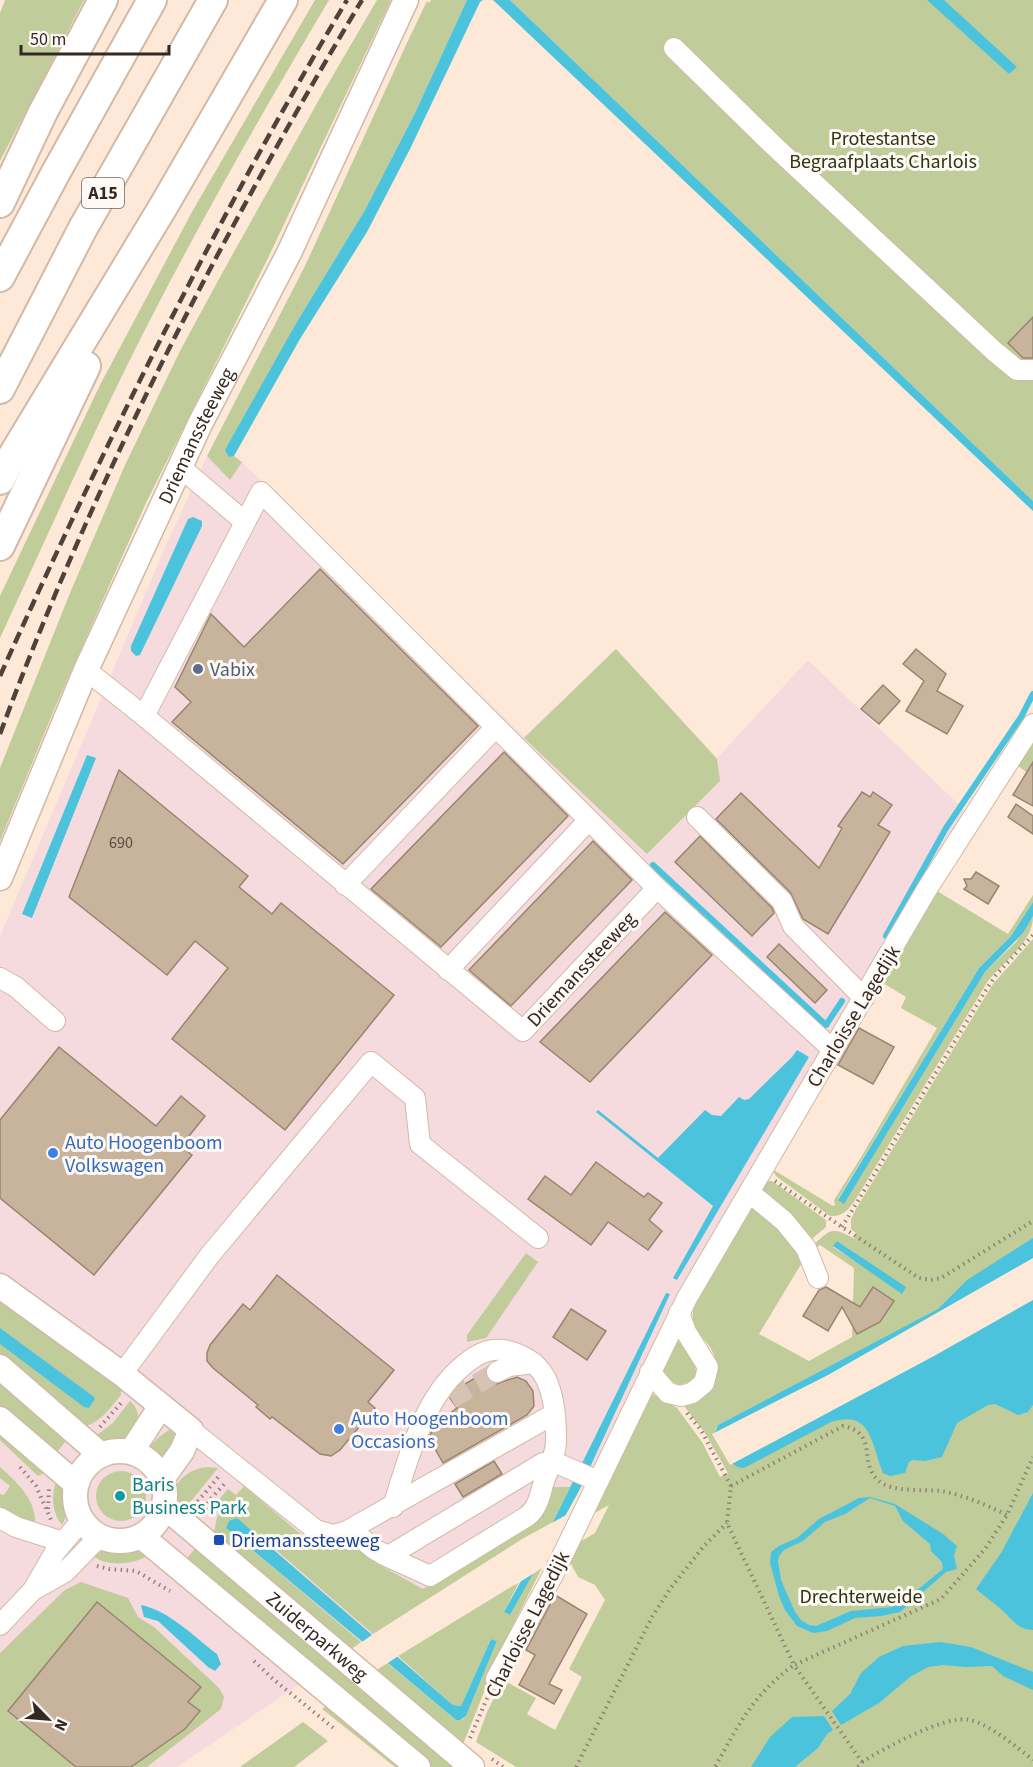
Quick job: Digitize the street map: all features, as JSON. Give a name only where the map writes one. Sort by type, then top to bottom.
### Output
[{"type":"highway","points":[[0,203],[44,112],[103,0]]},
{"type":"highway","name":"A15","points":[[0,277],[152,0]]},
{"type":"highway","name":"A15","points":[[0,389],[83,228],[213,0]]},
{"type":"highway","points":[[0,480],[283,0]]},
{"type":"highway","points":[[0,546],[163,207]]},
{"type":"main road","name":"Driemanssteeweg","points":[[0,878],[86,670],[180,467],[289,253],[406,0]]},
{"type":"main road","points":[[0,1286],[122,1374],[191,1430],[182,1451],[162,1479]]},
{"type":"main road","points":[[0,1368],[101,1455]]},
{"type":"main road","points":[[131,1452],[161,1406]]},
{"type":"main road","points":[[0,1419],[76,1484]]},
{"type":"main road","points":[[116,1451],[131,1452],[153,1465],[162,1479],[164,1506],[158,1521],[141,1536],[131,1541],[120,1542],[90,1529],[75,1503],[76,1484],[85,1467],[101,1455],[116,1451]]},
{"type":"main road","name":"Zuiderparkweg","points":[[164,1506],[467,1763]]},
{"type":"main road","name":"Zuiderparkweg","points":[[141,1536],[418,1767]]},
{"type":"street","points":[[674,48],[773,145],[994,351],[1017,370],[1033,370]]},
{"type":"street","points":[[180,467],[245,522]]},
{"type":"street","points":[[144,716],[261,492],[657,888],[833,1050]]},
{"type":"street","name":"Driemanssteeweg","points":[[86,670],[523,1031],[657,888]]},
{"type":"street","name":"Charloisse Lagedijk","points":[[496,1679],[553,1575],[575,1471],[650,1372],[679,1312],[927,889],[1033,724]]},
{"type":"street","points":[[345,885],[496,727]]},
{"type":"street","points":[[697,817],[782,901],[793,926],[864,998]]},
{"type":"street","points":[[448,970],[589,820]]},
{"type":"street","points":[[0,978],[16,987],[55,1022]]},
{"type":"street","points":[[122,1374],[210,1255],[371,1062],[415,1098],[420,1144],[538,1238]]},
{"type":"street","points":[[748,1192],[784,1221],[806,1248],[818,1278]]},
{"type":"street","points":[[650,1372],[668,1392],[681,1396],[692,1393],[704,1383],[708,1367],[686,1332],[679,1312]]},
{"type":"street","points":[[393,1507],[418,1432],[442,1401],[454,1374],[487,1352],[504,1351],[520,1355],[534,1363],[546,1380],[552,1399],[556,1439],[575,1471]]},
{"type":"street","points":[[497,1372],[509,1366],[534,1363]]},
{"type":"street","points":[[191,1430],[316,1530],[333,1535],[349,1530],[393,1507],[554,1414]]},
{"type":"street","points":[[384,1555],[390,1555],[543,1463],[575,1471]]},
{"type":"street","points":[[349,1530],[384,1555],[430,1576],[530,1514],[575,1471]]},
{"type":"street","points":[[0,1518],[16,1527],[63,1542]]},
{"type":"street","points":[[0,1625],[33,1590],[63,1542],[90,1529]]},
{"type":"street","points":[[33,1590],[65,1572],[79,1557],[90,1529]]},
{"type":"path","points":[[842,1227],[986,990],[996,975],[1033,935]]},
{"type":"path","points":[[762,1171],[919,1278],[931,1280],[941,1278],[1033,1221]]},
{"type":"path","points":[[668,1392],[701,1430],[731,1486],[727,1523],[795,1665],[862,1762]]},
{"type":"path","points":[[731,1486],[843,1425],[853,1428],[864,1437],[872,1472],[878,1480],[902,1489],[942,1491],[981,1502],[1007,1515]]},
{"type":"path","points":[[715,1767],[735,1730],[757,1698],[775,1679],[795,1665],[941,1599],[985,1549],[1007,1515],[1033,1457]]},
{"type":"path","points":[[15,1461],[36,1486],[63,1542]]},
{"type":"path","points":[[576,1767],[652,1617],[670,1588],[727,1523]]},
{"type":"path","points":[[79,1557],[109,1569],[136,1571],[176,1595]]},
{"type":"path","points":[[253,1660],[341,1734]]},
{"type":"path","name":"Charloisse Lagedijk","points":[[467,1763],[496,1679]]},
{"type":"path","points":[[858,1767],[862,1762],[893,1744],[954,1720],[970,1720],[1000,1735],[1033,1760]]},
{"type":"shaded area","name":"Baris Business Park","points":[[207,456],[230,480],[242,462],[524,737],[616,649],[717,758],[808,660],[973,818],[564,1516],[522,1539],[426,1599],[177,1767],[0,1767],[0,936],[166,545]]},
{"type":"green space","points":[[5,0],[84,0],[0,161],[0,13]]},
{"type":"green space","points":[[315,0],[329,0],[245,145],[142,335],[0,638],[0,596],[100,385],[193,210]]},
{"type":"green space","points":[[377,0],[391,0],[266,262],[146,503],[56,705],[0,841],[0,768],[70,593],[125,465],[180,351],[220,277]]},
{"type":"green space","points":[[431,0],[467,0],[415,113],[365,210],[298,320],[229,457],[234,456],[242,462],[230,480],[207,456],[305,266],[406,45],[427,1],[429,3]]},
{"type":"green space","name":"Protestantse Begraafplaats Charlois","points":[[510,0],[1033,0],[1033,501]]},
{"type":"green space","points":[[616,649],[717,759],[720,781],[647,854],[524,738]]},
{"type":"green space","points":[[1033,741],[1033,777],[1017,765]]},
{"type":"green space","points":[[937,891],[1008,934],[1033,895],[1033,902],[1011,936],[979,968],[838,1199],[844,1203],[985,972],[1016,942],[1033,916],[1032,926],[1023,944],[988,981],[854,1202],[844,1213],[830,1216],[776,1176],[772,1169],[833,1206],[835,1205],[834,1200],[937,1028],[901,1008],[906,997],[883,983]]},
{"type":"green space","name":"Drechterweide","points":[[1033,939],[1033,1767],[516,1767],[476,1742],[487,1712],[503,1680],[536,1698],[527,1714],[555,1730],[582,1677],[569,1669],[605,1600],[595,1585],[578,1577],[569,1560],[578,1543],[595,1533],[609,1505],[591,1515],[651,1393],[677,1408],[702,1442],[720,1477],[728,1473],[705,1433],[684,1406],[709,1391],[714,1383],[717,1366],[715,1356],[694,1324],[695,1301],[751,1206],[760,1206],[806,1256],[759,1334],[809,1361],[852,1337],[854,1268],[820,1245],[813,1250],[811,1247],[831,1231],[841,1232],[855,1239],[856,1233],[851,1229],[851,1219],[856,1209],[993,984]],"holes":[[[837,1241],[855,1253],[855,1261],[833,1247]],[[851,1355],[715,1431],[718,1425]]]},
{"type":"green space","points":[[765,1181],[772,1181],[826,1220],[826,1227],[808,1242],[767,1197],[761,1188]]},
{"type":"green space","points":[[526,1253],[538,1262],[486,1338],[467,1342],[467,1335]]},
{"type":"green space","points":[[0,1301],[115,1383],[121,1395],[104,1415],[94,1423],[81,1427],[0,1361],[0,1344],[95,1399],[0,1328]]},
{"type":"green space","points":[[677,1340],[692,1359],[696,1372],[694,1378],[689,1382],[679,1385],[667,1379],[663,1369]]},
{"type":"green space","points":[[0,1382],[68,1438],[54,1456],[0,1411]]},
{"type":"green space","points":[[130,1401],[136,1408],[138,1416],[133,1432],[118,1442],[96,1439],[97,1435],[113,1423]]},
{"type":"green space","points":[[169,1430],[175,1432],[169,1450],[161,1461],[147,1450]]},
{"type":"green space","points":[[0,1431],[46,1472],[38,1476],[0,1440]]},
{"type":"green space","points":[[0,1467],[29,1499],[35,1522],[10,1515],[0,1506],[0,1494],[4,1495],[10,1486],[0,1478]]},
{"type":"green space","points":[[206,1467],[218,1468],[184,1512],[175,1497],[178,1483],[190,1472]]},
{"type":"green space","points":[[116,1471],[126,1471],[139,1478],[146,1491],[146,1501],[139,1514],[126,1521],[116,1521],[107,1517],[100,1510],[96,1501],[96,1491],[100,1482],[107,1475]]},
{"type":"green space","points":[[57,1480],[66,1502],[66,1514],[62,1525],[53,1503],[53,1491]]},
{"type":"green space","points":[[244,1486],[310,1542],[331,1549],[352,1542],[376,1563],[423,1589],[526,1528],[542,1514],[553,1487],[570,1487],[553,1522],[522,1539],[373,1634],[260,1536],[231,1532],[361,1642],[346,1653],[214,1532],[218,1513],[214,1505],[228,1489],[236,1495]]},
{"type":"green space","points":[[197,1546],[454,1767],[432,1767],[183,1563]]},
{"type":"green space","points":[[103,1551],[136,1551],[147,1556],[127,1563],[111,1563],[92,1555]]},
{"type":"green space","points":[[542,1568],[502,1647],[462,1747],[371,1674],[387,1663],[456,1720],[463,1719],[497,1641],[491,1639],[461,1706],[453,1705],[398,1656],[519,1582],[504,1612],[510,1615],[531,1575]]},
{"type":"green space","points":[[81,1582],[128,1598],[138,1617],[154,1627],[219,1688],[224,1697],[221,1709],[147,1767],[0,1767],[0,1653],[65,1590]]},
{"type":"green space","points":[[328,1705],[405,1767],[395,1767],[322,1709]]},
{"type":"green space","points":[[303,1722],[328,1741],[294,1767],[240,1767]]},
{"type":"water","points":[[467,0],[483,0],[367,232],[300,339],[234,456],[229,457],[225,450],[298,320],[365,210],[415,113]]},
{"type":"water","points":[[493,0],[510,0],[1033,501],[1033,511]]},
{"type":"water","points":[[927,0],[944,0],[1017,67],[1009,74]]},
{"type":"water","points":[[193,517],[202,521],[202,526],[140,655],[136,656],[131,651],[131,646],[188,519]]},
{"type":"water","points":[[87,755],[96,758],[32,918],[22,914]]},
{"type":"water","points":[[1033,902],[1033,916],[1023,933],[985,972],[844,1204],[838,1200],[979,968],[1011,936]]},
{"type":"water","points":[[797,1050],[809,1057],[677,1280],[673,1278],[713,1206],[596,1112],[598,1110],[658,1158],[705,1110],[712,1115],[721,1116],[739,1097],[744,1100],[749,1099]]},
{"type":"water","points":[[1033,1238],[1033,1405],[1028,1412],[1018,1415],[995,1404],[988,1405],[957,1423],[942,1457],[925,1461],[913,1460],[909,1462],[905,1473],[890,1476],[883,1473],[868,1432],[855,1420],[845,1419],[831,1422],[744,1468],[730,1461],[715,1433],[718,1425],[938,1309],[967,1280]]},
{"type":"water","points":[[837,1241],[906,1287],[902,1294],[833,1246]]},
{"type":"water","points":[[666,1293],[670,1294],[579,1491],[510,1615],[504,1612],[553,1522]]},
{"type":"water","points":[[0,1328],[93,1396],[95,1399],[89,1408],[84,1407],[0,1344]]},
{"type":"water","points":[[1033,1493],[1033,1630],[1019,1626],[976,1589],[1001,1553]]},
{"type":"water","points":[[870,1497],[895,1504],[943,1534],[957,1546],[954,1556],[957,1569],[946,1572],[900,1612],[855,1618],[827,1631],[813,1633],[797,1626],[785,1610],[770,1563],[771,1552],[797,1538],[819,1519],[859,1498]],"holes":[[[870,1498],[895,1506],[903,1521],[930,1544],[931,1551],[942,1562],[943,1569],[901,1603],[892,1607],[851,1611],[816,1626],[801,1620],[781,1580],[779,1556],[784,1550],[803,1541],[825,1522],[845,1514]]]},
{"type":"water","points":[[237,1518],[453,1705],[461,1706],[491,1639],[497,1641],[466,1716],[456,1720],[226,1528],[229,1521]]},
{"type":"water","points":[[141,1605],[162,1613],[181,1625],[217,1654],[221,1664],[215,1671],[208,1667],[158,1621],[144,1617]]},
{"type":"water","points":[[940,1642],[971,1647],[1033,1672],[1033,1690],[1003,1676],[992,1666],[928,1667],[910,1677],[879,1703],[841,1725],[832,1711],[850,1694],[861,1673],[879,1657],[903,1646]]},
{"type":"water","points":[[824,1716],[833,1730],[827,1734],[818,1748],[795,1767],[751,1767],[770,1737],[792,1717]]},
{"type":"pier","points":[[1033,1258],[1033,1300],[934,1356],[730,1465],[712,1434],[828,1375]]},
{"type":"pier","points":[[568,1514],[536,1572],[515,1585],[548,1525]]},
{"type":"pier","points":[[376,1632],[401,1654],[385,1665],[359,1644]]},
{"type":"building","points":[[1033,317],[1033,358],[1023,358],[1008,343]]},
{"type":"building","points":[[320,569],[478,726],[343,864],[172,722],[191,702],[175,687],[211,614],[244,647]]},
{"type":"building","points":[[916,649],[946,674],[937,691],[963,706],[947,734],[906,711],[924,681],[903,664]]},
{"type":"building","points":[[883,685],[900,701],[879,724],[861,709]]},
{"type":"building","points":[[504,752],[568,816],[441,947],[371,889]]},
{"type":"building","points":[[1033,762],[1033,806],[1013,795]]},
{"type":"building","points":[[119,770],[248,876],[239,887],[272,914],[281,903],[394,995],[285,1130],[172,1039],[228,968],[195,941],[167,975],[69,897]]},
{"type":"building","points":[[862,792],[870,797],[873,792],[892,805],[878,825],[890,832],[828,934],[803,919],[790,892],[716,819],[741,793],[819,868],[842,828],[838,826]]},
{"type":"building","points":[[1016,804],[1033,816],[1033,834],[1008,817]]},
{"type":"building","points":[[700,836],[772,908],[774,913],[752,936],[675,862]]},
{"type":"building","points":[[593,841],[632,880],[511,1006],[469,970]]},
{"type":"building","points":[[976,872],[999,886],[988,904],[964,889],[967,886],[964,879],[971,879]]},
{"type":"building","points":[[665,912],[712,955],[590,1082],[540,1042]]},
{"type":"building","points":[[779,944],[827,990],[815,1003],[767,957]]},
{"type":"building","points":[[859,1028],[894,1047],[873,1084],[838,1065]]},
{"type":"building","points":[[59,1047],[156,1126],[181,1096],[205,1116],[181,1146],[192,1155],[94,1275],[0,1198],[0,1120]]},
{"type":"building","points":[[596,1162],[644,1197],[648,1193],[662,1203],[649,1220],[662,1231],[648,1250],[608,1222],[591,1245],[528,1199],[545,1176],[571,1195]]},
{"type":"building","points":[[277,1275],[394,1370],[368,1402],[375,1408],[340,1450],[331,1456],[320,1454],[272,1417],[270,1419],[256,1407],[258,1405],[207,1361],[210,1345],[243,1304],[250,1310]]},
{"type":"building","points":[[826,1287],[860,1307],[873,1287],[894,1301],[880,1322],[857,1334],[842,1307],[828,1331],[803,1316],[819,1290]]},
{"type":"building","points":[[571,1309],[606,1331],[587,1360],[553,1337]]},
{"type":"building","points":[[485,1372],[490,1382],[496,1384],[517,1377],[526,1381],[533,1391],[534,1406],[527,1415],[443,1463],[429,1438],[435,1424],[457,1408],[450,1398],[458,1388]]},
{"type":"building","points":[[494,1461],[502,1474],[463,1497],[455,1484]]},
{"type":"building","points":[[555,1595],[587,1614],[549,1684],[562,1690],[554,1704],[519,1685],[535,1655],[526,1650]]},
{"type":"building","points":[[97,1602],[201,1687],[188,1702],[200,1711],[185,1729],[131,1767],[76,1767],[8,1711]]},
{"type":"waterway","points":[[886,936],[946,828],[1021,717],[1033,694]]},
{"type":"waterway","points":[[653,865],[826,1025],[842,1001]]},
{"type":"tunnel","points":[[451,1399],[497,1372]]},
{"type":"railway","points":[[0,676],[121,418],[164,333],[253,165],[347,0]]},
{"type":"railway","points":[[0,734],[77,544],[164,358],[260,177],[362,0]]},
{"type":"place","name":"Vabix","points":[[198,669]]},
{"type":"place","name":"Auto Hoogenboom Volkswagen","points":[[53,1153]]},
{"type":"place","name":"Auto Hoogenboom Occasions","points":[[339,1429]]},
{"type":"place","name":"Baris Business Park","points":[[120,1496]]},
{"type":"place","name":"Driemanssteeweg","points":[[219,1540]]}]
